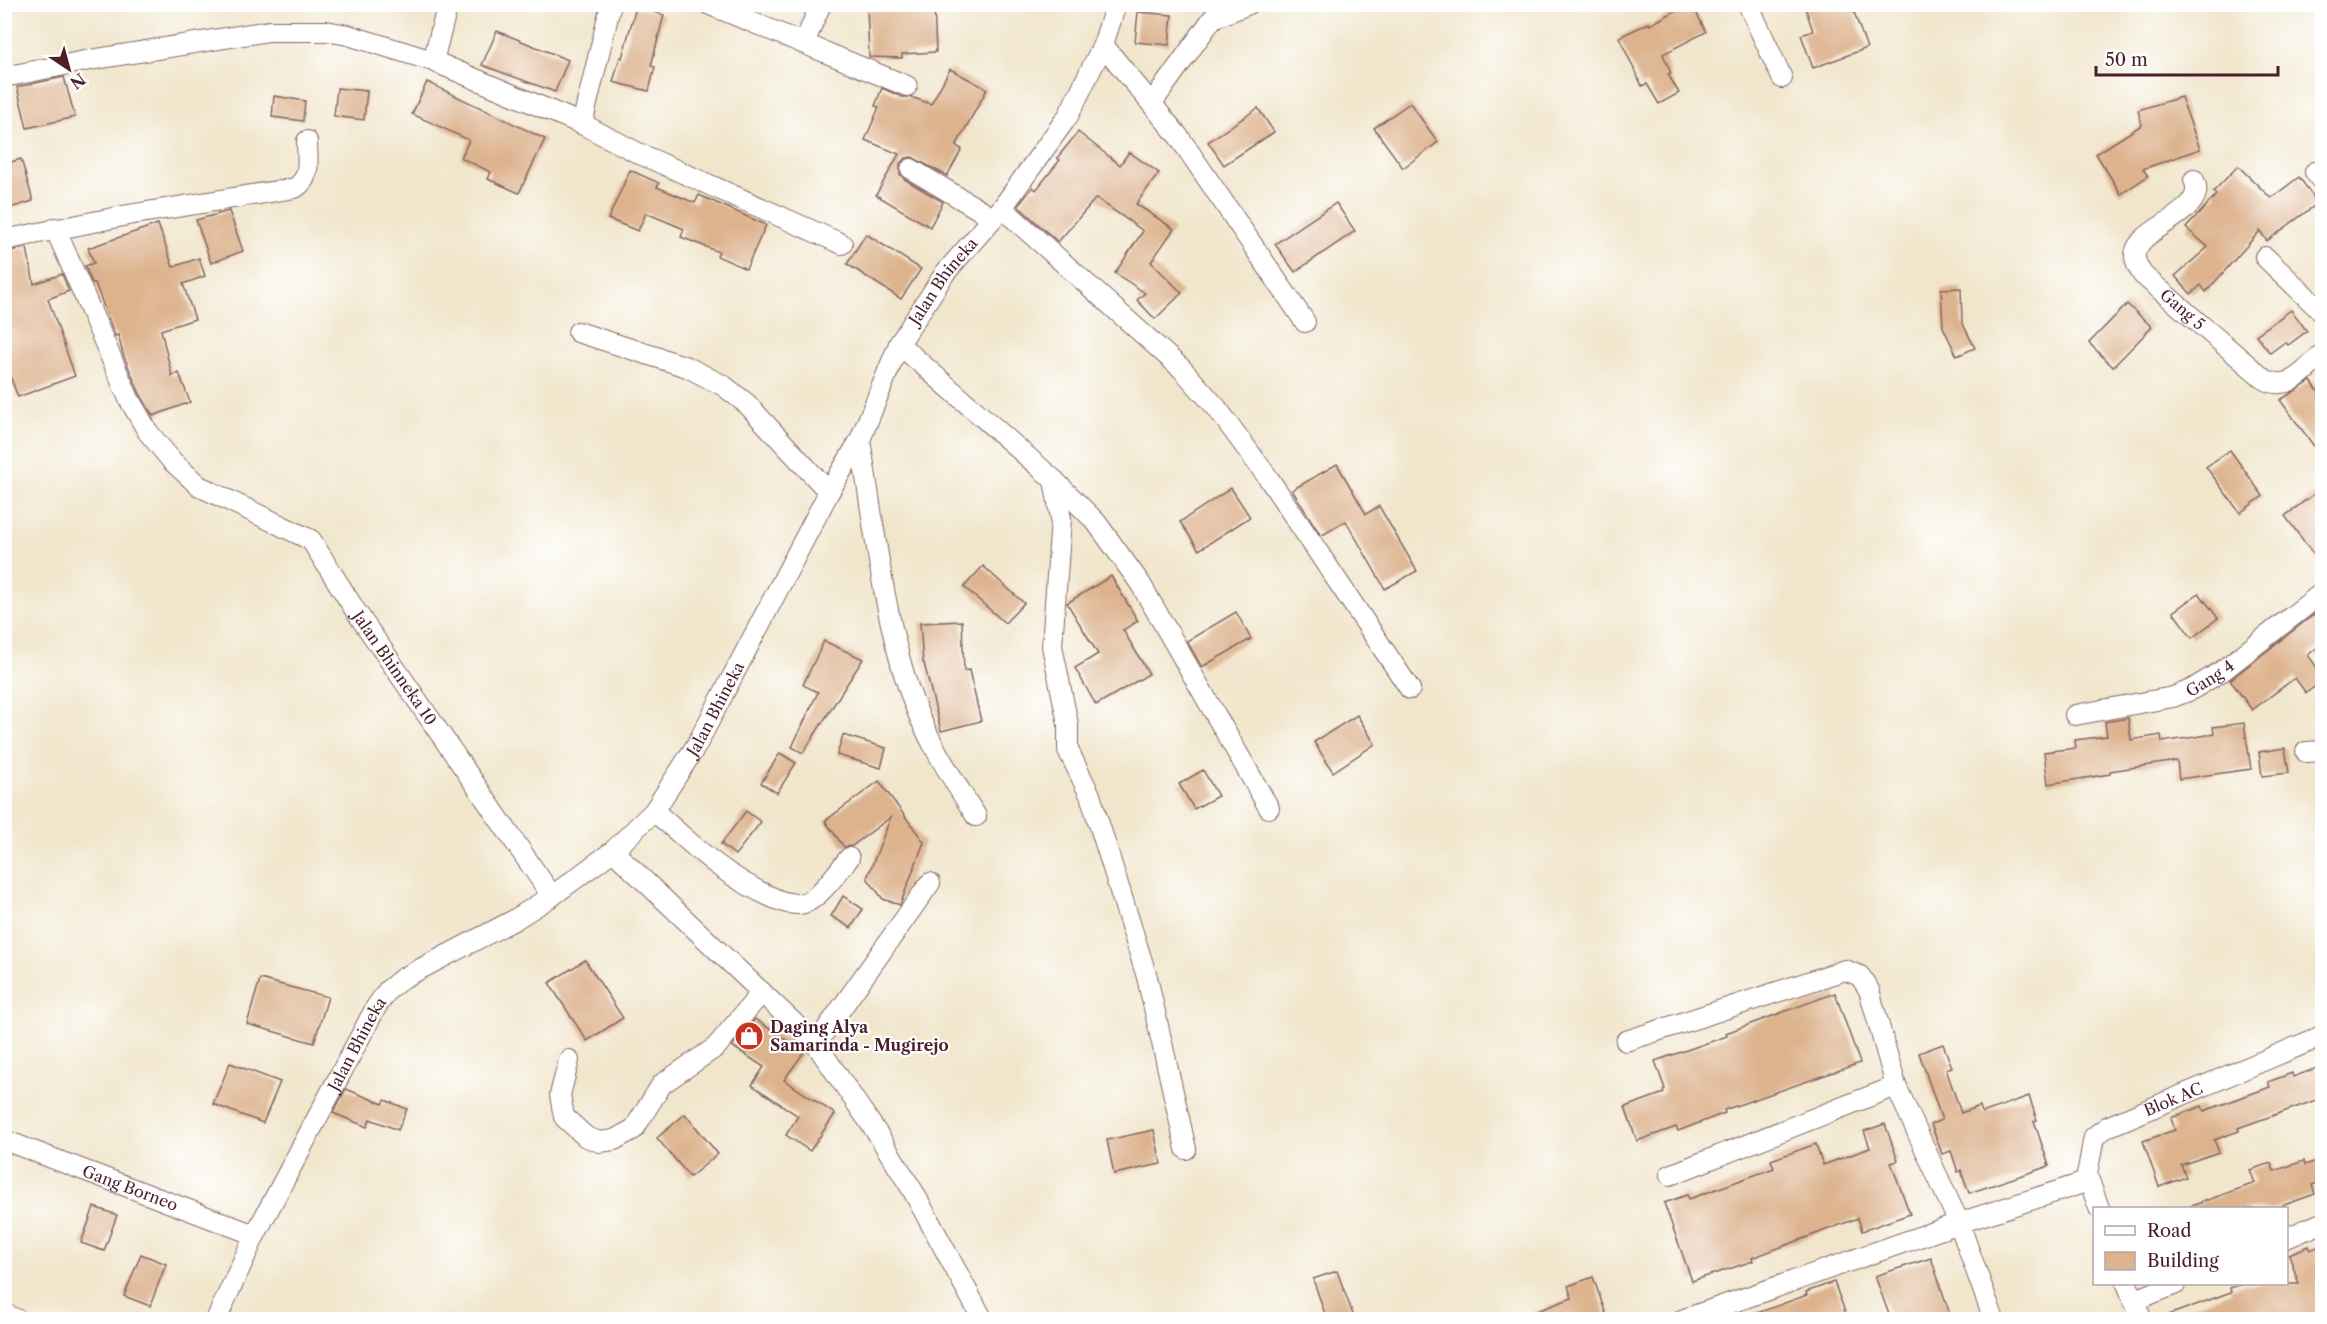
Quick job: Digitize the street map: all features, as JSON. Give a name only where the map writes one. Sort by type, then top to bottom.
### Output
[{"type":"street","points":[[433,61],[447,4]]},
{"type":"street","points":[[582,124],[611,4]]},
{"type":"street","points":[[708,4],[907,86]]},
{"type":"street","points":[[804,43],[821,4]]},
{"type":"street","name":"Jalan Bhineka","points":[[216,1320],[255,1235],[376,1007],[388,990],[403,978],[514,920],[552,897],[613,850],[654,811],[696,746],[829,492],[860,440],[899,344],[945,273],[997,213],[1068,116],[1103,45],[1116,4]]},
{"type":"street","points":[[1152,104],[1213,11],[1249,4]]},
{"type":"street","points":[[1748,4],[1782,78]]},
{"type":"street","points":[[4,77],[90,60],[268,31],[326,32],[348,35],[433,61],[582,124],[638,153],[842,244]]},
{"type":"street","points":[[1103,45],[1179,137],[1305,322]]},
{"type":"street","points":[[4,240],[55,228],[295,188],[307,176],[307,141]]},
{"type":"street","points":[[910,169],[997,213],[1182,369],[1216,407],[1269,479],[1410,689]]},
{"type":"street","name":"Gang 5","points":[[2194,180],[2197,195],[2188,206],[2141,242],[2135,254],[2136,265],[2143,275],[2264,379],[2274,385],[2284,384],[2294,379],[2322,354]]},
{"type":"street","name":"Jalan Bhinneka 10","points":[[55,228],[129,399],[148,432],[172,461],[199,486],[311,540],[355,610],[552,897]]},
{"type":"street","points":[[2265,257],[2322,312]]},
{"type":"street","points":[[578,332],[687,367],[724,386],[747,405],[829,492]]},
{"type":"street","points":[[899,344],[1054,480],[1096,522],[1140,583],[1269,808]]},
{"type":"street","points":[[860,440],[891,628],[908,689],[938,756],[976,816]]},
{"type":"street","points":[[1054,480],[1061,519],[1052,646],[1068,724],[1068,750],[1090,795],[1147,977],[1186,1149]]},
{"type":"street","name":"Gang 4","points":[[2075,715],[2173,697],[2190,690],[2222,671],[2322,592]]},
{"type":"street","points":[[654,811],[717,868],[747,886],[789,904],[806,903],[817,895],[849,858]]},
{"type":"street","points":[[613,850],[816,1044],[877,1133],[913,1191],[983,1320]]},
{"type":"street","points":[[816,1044],[930,882]]},
{"type":"street","points":[[1626,1041],[1845,970],[1860,976],[1869,990],[1896,1086],[1959,1223],[1994,1320]]},
{"type":"street","points":[[569,1060],[560,1095],[564,1117],[586,1137],[600,1142],[614,1140],[634,1129],[663,1084],[672,1075],[716,1047],[762,992]]},
{"type":"street","name":"Blok AC","points":[[2098,1207],[2087,1175],[2094,1137],[2107,1127],[2322,1036]]},
{"type":"street","points":[[1670,1175],[1896,1086]]},
{"type":"street","name":"Gang Borneo","points":[[4,1140],[255,1235]]},
{"type":"street","points":[[1682,1320],[1959,1223],[2089,1181]]},
{"type":"street","points":[[2288,1237],[2322,1223]]},
{"type":"street","points":[[2142,1320],[2130,1292],[2169,1285]]},
{"type":"street","points":[[4,1314],[18,1320]]},
{"type":"building","points":[[934,4],[936,52],[902,54],[902,58],[869,57],[867,6]]},
{"type":"building","points":[[1692,4],[1706,32],[1663,54],[1671,73],[1668,74],[1679,93],[1659,104],[1647,84],[1642,86],[1619,37],[1649,23],[1650,25]]},
{"type":"building","points":[[1804,4],[1851,4],[1867,48],[1813,68],[1801,35],[1813,31]]},
{"type":"building","points":[[636,7],[664,15],[651,66],[655,67],[649,91],[613,82]]},
{"type":"building","points":[[1138,12],[1172,15],[1169,45],[1135,42]]},
{"type":"building","points":[[497,31],[568,60],[555,92],[482,65]]},
{"type":"building","points":[[950,69],[987,89],[956,146],[962,149],[947,176],[912,157],[900,163],[900,174],[904,179],[943,202],[930,227],[876,195],[899,154],[865,140],[879,107],[875,106],[882,88],[902,97],[911,97],[931,104]]},
{"type":"building","points":[[64,77],[75,117],[27,128],[17,87]]},
{"type":"building","points":[[427,82],[545,139],[519,193],[488,179],[491,172],[461,158],[469,140],[412,114]]},
{"type":"building","points":[[337,88],[367,91],[364,120],[334,116]]},
{"type":"building","points":[[274,96],[305,101],[303,121],[272,117]]},
{"type":"building","points":[[2181,97],[2200,149],[2143,169],[2148,176],[2121,194],[2096,154],[2142,125],[2138,110]]},
{"type":"building","points":[[1410,103],[1438,142],[1403,168],[1374,128]]},
{"type":"building","points":[[1258,108],[1274,132],[1224,165],[1208,142]]},
{"type":"building","points":[[1078,132],[1120,165],[1129,152],[1159,173],[1136,204],[1174,229],[1151,262],[1182,293],[1155,319],[1137,300],[1145,293],[1115,273],[1143,231],[1096,198],[1058,242],[1018,206],[1033,187],[1036,190],[1060,160],[1057,158]]},
{"type":"building","points":[[21,159],[33,201],[4,210],[4,164]]},
{"type":"building","points":[[2238,166],[2271,198],[2299,177],[2318,203],[2267,241],[2260,231],[2206,292],[2201,285],[2191,294],[2175,276],[2208,247],[2186,228],[2216,195],[2213,192]]},
{"type":"building","points":[[630,170],[659,183],[657,187],[695,203],[699,195],[766,225],[746,269],[717,256],[719,252],[681,237],[684,229],[646,213],[638,231],[608,219]]},
{"type":"building","points":[[1336,203],[1355,231],[1295,272],[1275,244]]},
{"type":"building","points":[[229,211],[243,251],[211,263],[196,220]]},
{"type":"building","points":[[158,224],[173,267],[199,258],[205,276],[183,284],[195,319],[161,330],[172,376],[179,373],[190,402],[153,416],[140,394],[123,354],[118,335],[115,336],[95,283],[92,283],[85,266],[94,263],[88,248]]},
{"type":"building","points":[[866,234],[921,269],[901,299],[847,264]]},
{"type":"building","points":[[27,248],[34,284],[62,274],[69,291],[48,299],[75,376],[18,397],[4,360],[4,252]]},
{"type":"building","points":[[1961,288],[1962,322],[1975,348],[1957,356],[1943,327],[1941,289]]},
{"type":"building","points":[[2127,304],[2152,327],[2113,367],[2089,343]]},
{"type":"building","points":[[2291,310],[2307,331],[2288,345],[2285,342],[2270,353],[2256,335]]},
{"type":"building","points":[[2311,381],[2322,397],[2322,457],[2280,400]]},
{"type":"building","points":[[2230,450],[2263,496],[2240,513],[2206,467]]},
{"type":"building","points":[[1337,464],[1366,514],[1379,506],[1417,571],[1385,589],[1346,521],[1321,536],[1292,490]]},
{"type":"building","points":[[1231,488],[1250,517],[1199,550],[1180,522]]},
{"type":"building","points":[[2322,488],[2322,566],[2285,516]]},
{"type":"building","points":[[983,566],[1024,603],[1005,623],[964,587]]},
{"type":"building","points":[[1111,576],[1138,621],[1123,630],[1149,674],[1096,705],[1075,668],[1098,654],[1067,603]]},
{"type":"building","points":[[2199,593],[2218,618],[2192,638],[2173,612]]},
{"type":"building","points":[[2322,608],[2322,644],[2308,655],[2322,675],[2322,681],[2306,693],[2295,678],[2252,710],[2230,680]]},
{"type":"building","points":[[1236,612],[1251,639],[1202,667],[1187,641]]},
{"type":"building","points":[[962,621],[964,671],[969,670],[981,721],[941,731],[923,663],[920,623]]},
{"type":"building","points":[[824,641],[863,659],[803,753],[792,747],[818,692],[803,685]]},
{"type":"building","points":[[1357,715],[1375,744],[1333,772],[1314,742]]},
{"type":"building","points":[[2128,718],[2131,740],[2161,735],[2162,742],[2214,734],[2213,727],[2244,723],[2251,769],[2179,779],[2177,761],[2110,771],[2110,774],[2048,784],[2044,752],[2076,748],[2075,740],[2107,736],[2105,722]]},
{"type":"building","points":[[843,735],[886,748],[881,768],[837,755]]},
{"type":"building","points":[[2285,748],[2289,773],[2262,776],[2259,752]]},
{"type":"building","points":[[780,753],[796,763],[777,793],[761,783]]},
{"type":"building","points":[[1203,770],[1218,796],[1194,809],[1179,784]]},
{"type":"building","points":[[879,781],[924,842],[900,905],[883,899],[867,878],[891,817],[852,846],[844,847],[825,821]]},
{"type":"building","points":[[746,811],[761,822],[735,855],[721,844]]},
{"type":"building","points":[[843,896],[863,909],[851,928],[831,916]]},
{"type":"building","points":[[585,960],[623,1018],[587,1041],[549,983]]},
{"type":"building","points":[[260,979],[328,997],[314,1043],[247,1024]]},
{"type":"building","points":[[1835,993],[1860,1063],[1724,1110],[1725,1113],[1678,1131],[1676,1127],[1637,1141],[1625,1107],[1664,1093],[1665,1089],[1655,1061],[1727,1036],[1726,1033]]},
{"type":"building","points":[[755,1019],[804,1052],[784,1080],[835,1114],[810,1151],[786,1135],[798,1116],[752,1085],[764,1067],[732,1046]]},
{"type":"building","points":[[1943,1044],[1952,1067],[1946,1069],[1961,1113],[1980,1106],[1982,1113],[2029,1096],[2037,1120],[2034,1121],[2049,1166],[1969,1193],[1961,1170],[1958,1172],[1951,1151],[1942,1154],[1931,1124],[1942,1120],[1919,1053]]},
{"type":"building","points":[[230,1063],[280,1082],[263,1123],[213,1104]]},
{"type":"building","points":[[2322,1066],[2322,1098],[2238,1128],[2239,1131],[2214,1140],[2219,1152],[2181,1165],[2186,1177],[2159,1187],[2143,1141],[2175,1130],[2171,1118],[2202,1106],[2204,1111],[2270,1087],[2268,1082],[2292,1073],[2293,1077]]},
{"type":"building","points":[[346,1089],[383,1104],[385,1100],[407,1109],[398,1130],[370,1119],[367,1127],[333,1113]]},
{"type":"building","points":[[685,1114],[718,1154],[690,1177],[657,1138]]},
{"type":"building","points":[[1885,1124],[1898,1161],[1891,1163],[1910,1214],[1862,1231],[1858,1218],[1752,1258],[1753,1261],[1692,1281],[1664,1203],[1687,1195],[1689,1199],[1774,1168],[1771,1160],[1816,1144],[1823,1165],[1870,1148],[1864,1131]]},
{"type":"building","points":[[1154,1130],[1161,1164],[1114,1174],[1107,1140]]},
{"type":"building","points":[[2322,1159],[2322,1181],[2312,1185],[2315,1194],[2279,1207],[2191,1207],[2255,1183],[2250,1170],[2271,1163],[2274,1171],[2304,1161],[2305,1165]]},
{"type":"building","points":[[94,1207],[117,1215],[104,1251],[81,1243]]},
{"type":"building","points":[[2322,1245],[2322,1320],[2163,1320],[2163,1317],[2231,1292],[2230,1288],[2240,1285],[2299,1284],[2289,1254],[2309,1246],[2310,1250]]},
{"type":"building","points":[[141,1254],[166,1264],[150,1306],[124,1296]]},
{"type":"building","points":[[1931,1258],[1952,1320],[1891,1320],[1875,1276]]},
{"type":"building","points":[[1337,1271],[1355,1320],[1327,1320],[1313,1279]]},
{"type":"building","points":[[1593,1277],[1608,1320],[1521,1320],[1521,1317],[1572,1298],[1568,1286]]},
{"type":"building","points":[[1834,1282],[1848,1320],[1747,1320],[1746,1317],[1807,1295],[1806,1292]]},
{"type":"place","name":"Daging Alya Samarinda - Mugirejo","points":[[749,1036]]}]
